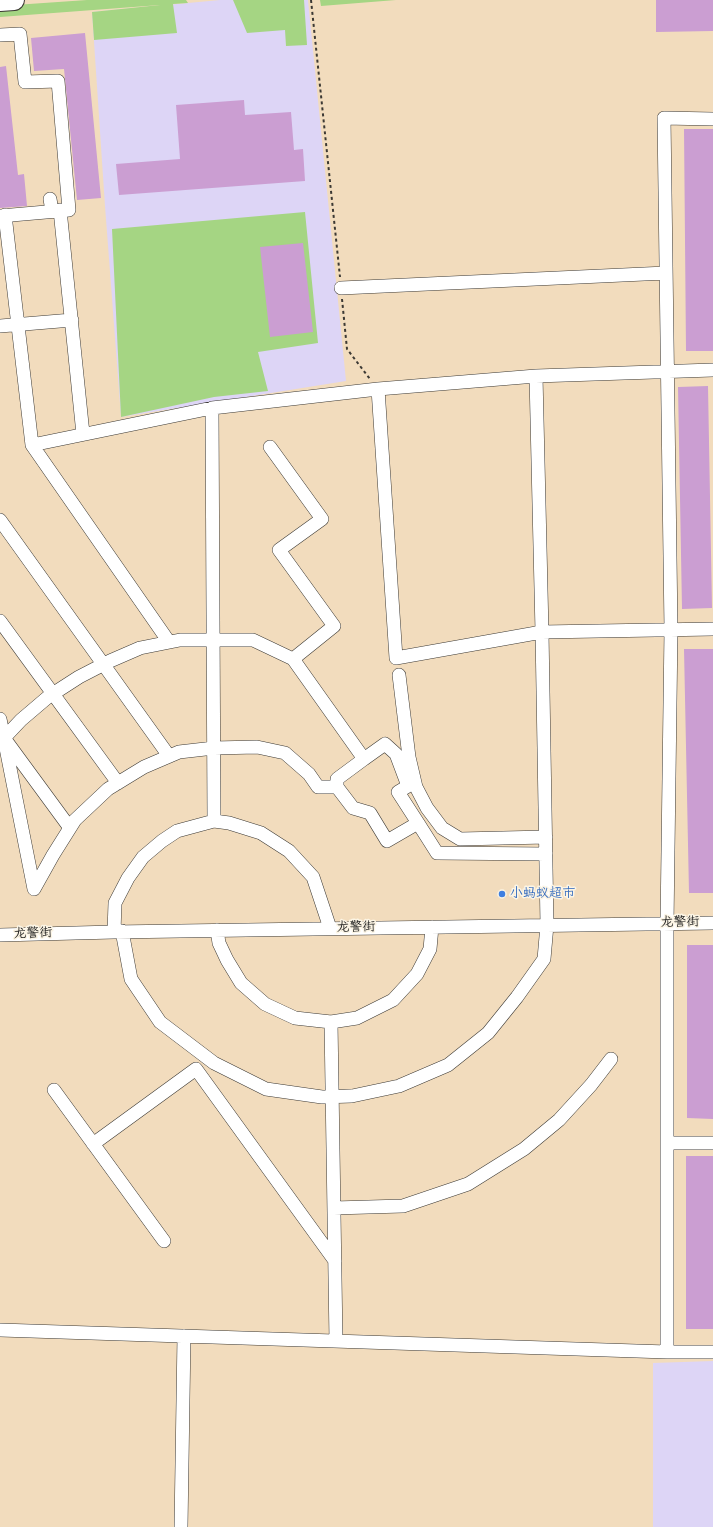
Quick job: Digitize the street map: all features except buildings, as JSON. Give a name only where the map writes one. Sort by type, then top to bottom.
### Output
[{"type":"highway","points":[[0,1],[14,0]]},
{"type":"street","points":[[0,35],[20,34],[24,82],[58,81],[58,208],[72,320],[83,434]]},
{"type":"street","points":[[667,1352],[667,924],[671,630],[664,118],[713,119]]},
{"type":"street","points":[[58,208],[2,216],[18,324],[32,446],[169,642]]},
{"type":"street","points":[[341,288],[666,273]]},
{"type":"street","points":[[0,326],[72,320]]},
{"type":"street","points":[[32,446],[83,434],[212,408],[378,389],[536,376],[713,370]]},
{"type":"street","points":[[330,928],[313,877],[289,851],[261,834],[229,823],[214,821],[177,831],[162,841],[143,858],[128,878],[115,903],[118,931],[131,979],[160,1022],[214,1063],[266,1089],[322,1097],[332,1097],[352,1096],[399,1086],[448,1065],[488,1033],[517,997],[544,959],[547,925],[536,376]]},
{"type":"street","points":[[378,389],[396,658],[542,632],[713,629]]},
{"type":"street","points":[[212,408],[214,821]]},
{"type":"street","points":[[270,447],[322,519],[279,550],[334,626],[293,659]]},
{"type":"street","points":[[0,520],[170,756]]},
{"type":"street","points":[[0,621],[118,783]]},
{"type":"street","points":[[4,738],[21,720],[53,694],[103,665],[140,648],[180,640],[253,640],[293,659],[364,758]]},
{"type":"street","points":[[399,675],[409,756],[416,786],[427,808],[442,828],[460,839],[546,837]]},
{"type":"street","points":[[0,719],[34,889],[75,820],[108,789],[144,767],[179,752],[214,748],[257,747],[285,754],[308,774],[318,786],[337,787]]},
{"type":"street","points":[[4,738],[70,828]]},
{"type":"street","points":[[418,823],[387,841],[370,813],[353,808],[337,787],[337,779],[385,744],[396,754],[408,786],[398,792],[418,823],[437,853],[546,854]]},
{"type":"street","name":"龙警街","points":[[0,935],[118,931],[713,923]]},
{"type":"street","points":[[217,930],[219,944],[241,983],[265,1004],[295,1018],[331,1022],[357,1018],[393,1000],[417,974],[430,949],[432,927]]},
{"type":"street","points":[[331,1022],[336,1341]]},
{"type":"street","points":[[93,1144],[196,1069],[204,1056]]},
{"type":"street","points":[[334,1208],[403,1206],[468,1184],[524,1149],[559,1120],[591,1085],[612,1059]]},
{"type":"street","points":[[196,1069],[335,1261]]},
{"type":"street","points":[[54,1090],[164,1241]]},
{"type":"street","points":[[668,1142],[713,1143]]},
{"type":"street","points":[[0,1330],[667,1352],[713,1352]]},
{"type":"street","points":[[181,1527],[184,1336]]},
{"type":"path","points":[[311,0],[347,349],[378,389]]},
{"type":"shaded area","points":[[220,0],[308,0],[346,381],[121,417],[92,12]]},
{"type":"shaded area","points":[[713,1361],[713,1527],[653,1527],[653,1363]]},
{"type":"green space","points":[[87,0],[186,0],[188,3],[173,4],[177,33],[94,40],[92,12],[160,5],[0,17],[0,6]]},
{"type":"green space","points":[[233,0],[304,0],[307,45],[286,46],[285,30],[247,33]]},
{"type":"green space","points":[[320,0],[396,0],[321,6]]},
{"type":"green space","points":[[305,212],[318,343],[258,352],[268,391],[214,397],[121,417],[112,229]]},
{"type":"place","name":"小蚂蚁超市","points":[[502,894]]}]
